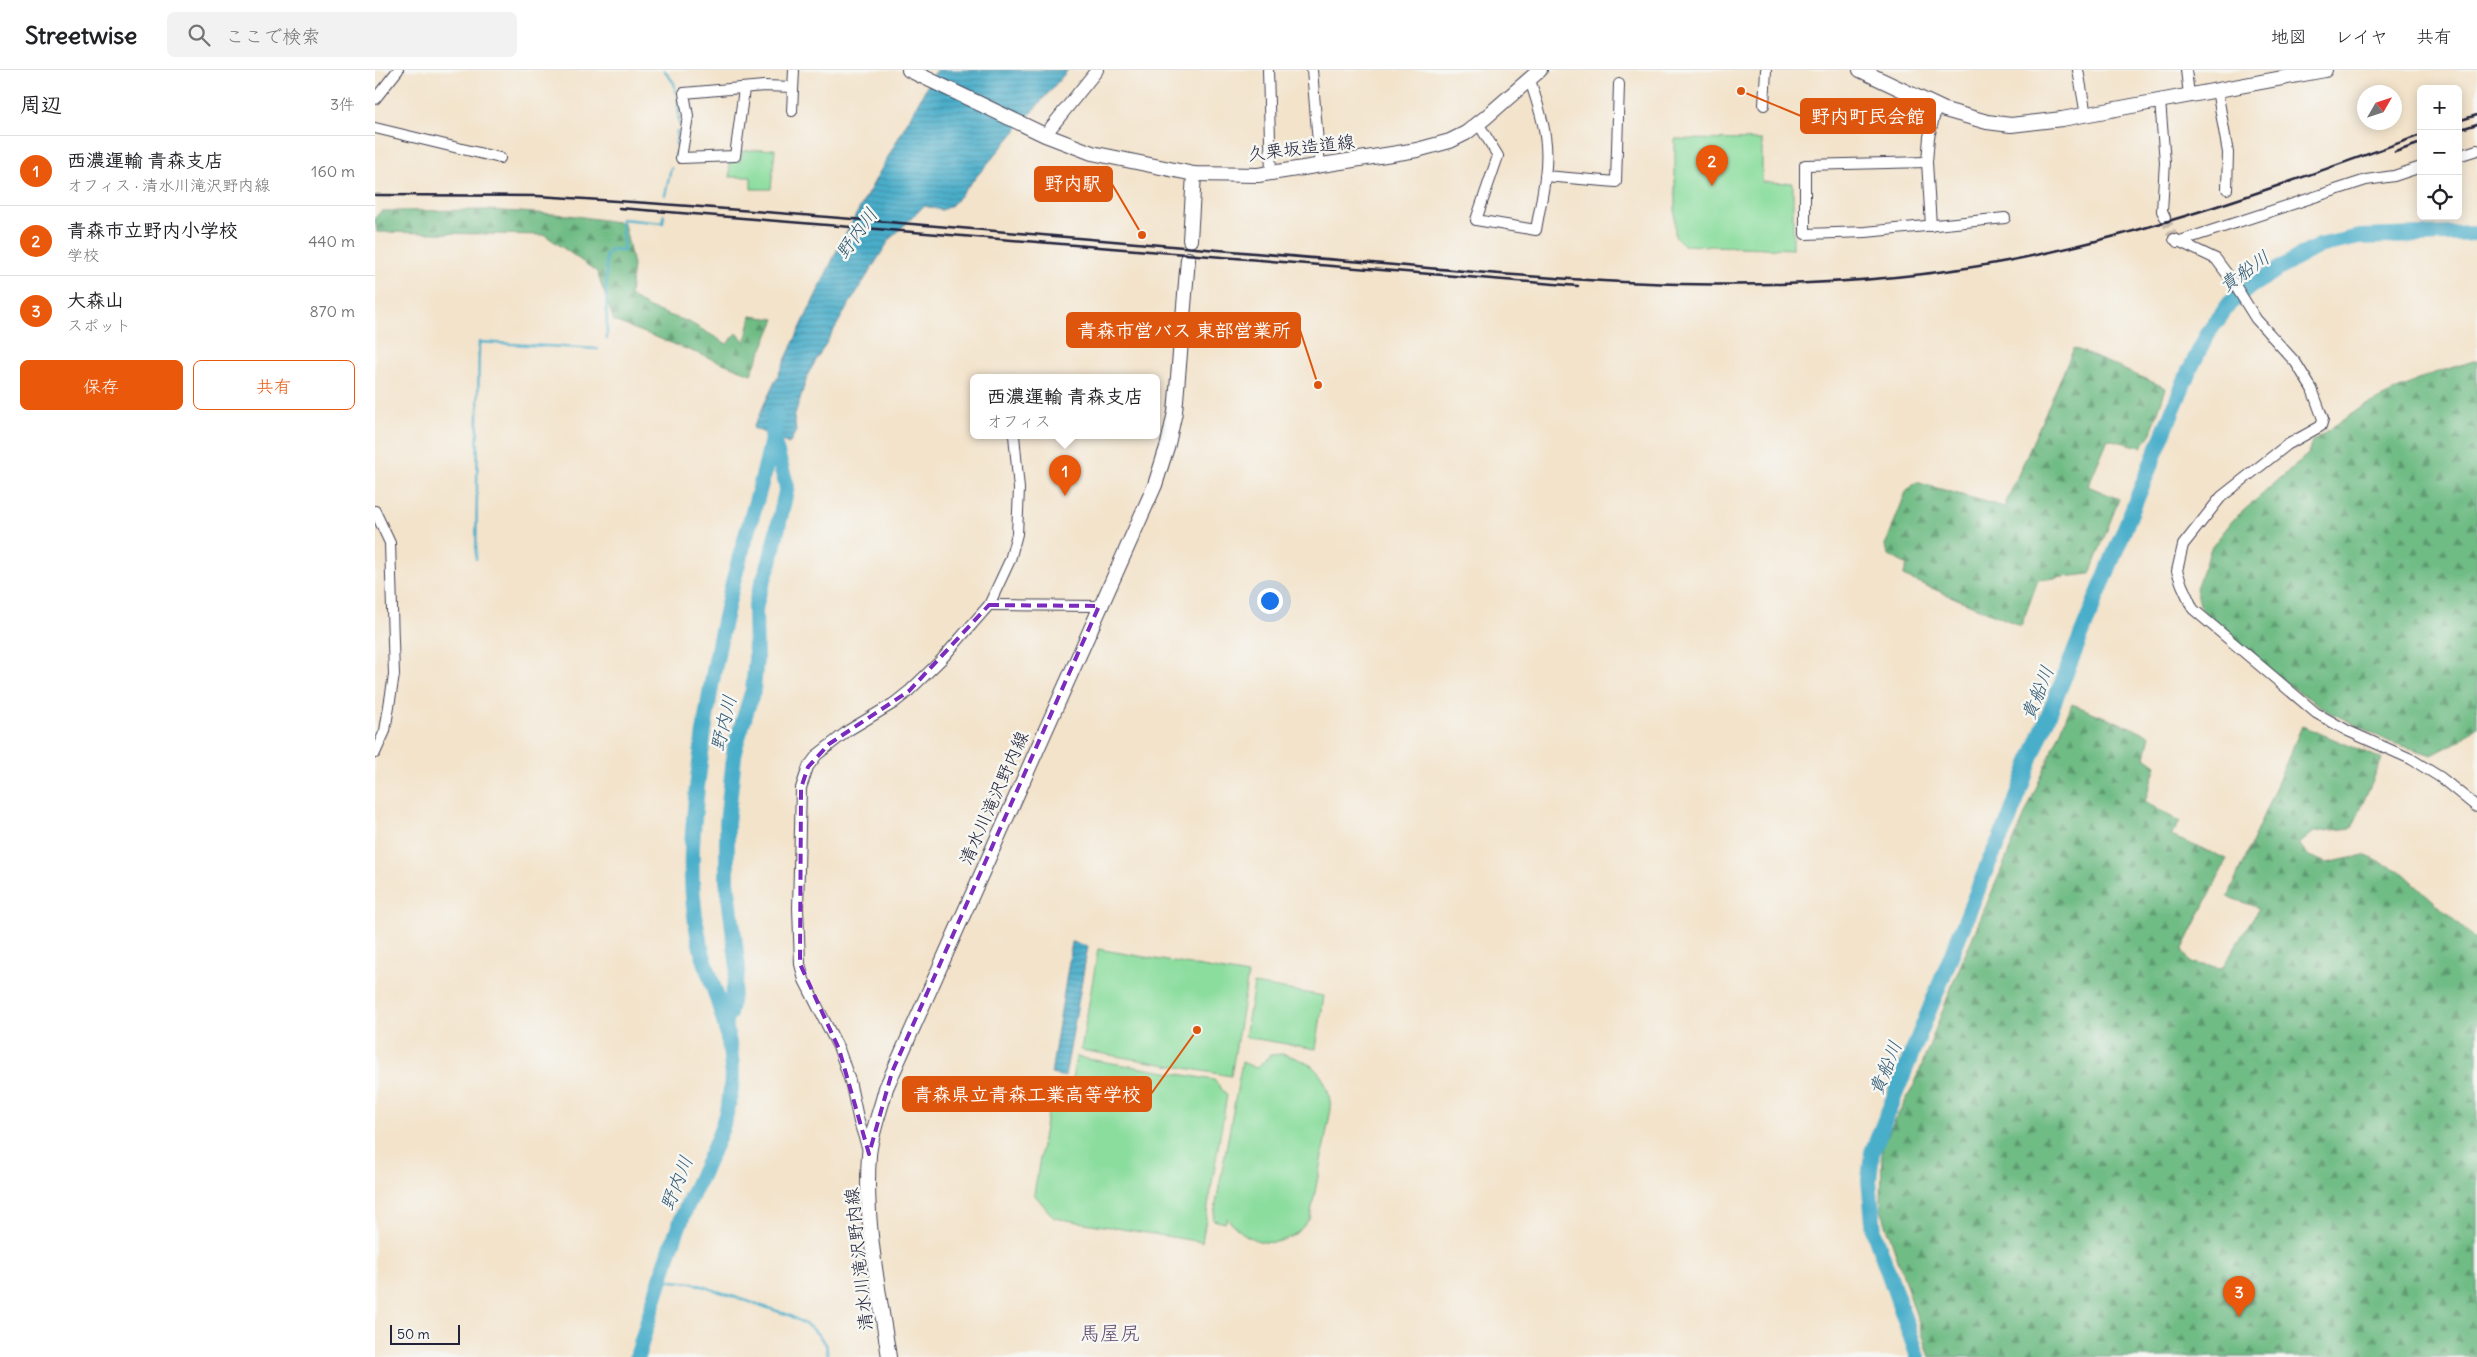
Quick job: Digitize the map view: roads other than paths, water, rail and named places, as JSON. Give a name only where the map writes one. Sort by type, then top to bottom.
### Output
[{"type":"main road","name":"久栗坂造道線","points":[[914,72],[1039,132],[1092,153],[1194,174],[1271,174],[1417,150],[1450,141],[1478,123],[1541,70]]},
{"type":"main road","points":[[1860,70],[1937,106],[2000,125],[2031,124],[2085,115],[2325,70]]},
{"type":"main road","points":[[1190,240],[1194,174]]},
{"type":"main road","name":"清水川滝沢野内線","points":[[889,1357],[870,1225],[869,1154],[892,1072],[1099,606],[1155,485],[1169,444],[1175,412],[1188,259]]},
{"type":"street","points":[[375,99],[397,70]]},
{"type":"street","points":[[792,111],[794,70]]},
{"type":"street","points":[[1039,132],[1097,70]]},
{"type":"street","points":[[1268,70],[1271,174]]},
{"type":"street","points":[[1312,70],[1321,167]]},
{"type":"street","points":[[1764,105],[1767,70]]},
{"type":"street","points":[[2078,70],[2085,115]]},
{"type":"street","points":[[2186,70],[2189,95]]},
{"type":"street","points":[[1478,123],[1498,156],[1476,220],[1536,230],[1545,176],[1545,136],[1530,79]]},
{"type":"street","points":[[1545,176],[1617,182],[1619,84]]},
{"type":"street","points":[[744,88],[735,156],[681,158],[688,116],[684,93],[764,86],[793,87]]},
{"type":"street","points":[[2217,90],[2228,153],[2227,189]]},
{"type":"street","points":[[2160,101],[2165,162],[2162,211],[2165,217]]},
{"type":"street","points":[[1931,226],[1927,162],[1929,137],[1937,106]]},
{"type":"street","points":[[375,128],[501,158]]},
{"type":"street","points":[[2462,155],[2477,150]]},
{"type":"street","points":[[1927,162],[1805,165],[1805,234],[1931,226],[2005,218]]},
{"type":"street","points":[[2417,168],[2394,176],[2366,180],[2175,241],[2216,260],[2233,282],[2256,319],[2296,363],[2312,389],[2323,419],[2321,426],[2287,445],[2221,497],[2183,545],[2177,571],[2193,609],[2316,712],[2348,731],[2411,759],[2440,778],[2477,807]]},
{"type":"street","points":[[869,1154],[859,1122],[850,1080],[839,1049],[804,980],[800,964],[798,908],[801,788],[808,767],[817,756],[849,730],[894,703],[909,691],[941,660],[989,605],[1010,560],[1017,534],[1019,489],[1014,439]]},
{"type":"street","points":[[375,511],[384,526],[390,543],[394,675],[385,731],[375,753]]},
{"type":"street","points":[[989,605],[1099,606]]},
{"type":"water","points":[[936,70],[1068,70],[952,205],[942,210],[924,206],[890,239],[808,374],[794,418],[796,431],[789,444],[753,428],[841,242]]},
{"type":"water","points":[[1072,942],[1088,946],[1065,1077],[1051,1074]]},
{"type":"waterway","points":[[664,70],[674,83],[676,92]]},
{"type":"waterway","points":[[678,98],[679,124]]},
{"type":"waterway","points":[[676,145],[677,131]]},
{"type":"waterway","points":[[675,158],[676,152]]},
{"type":"waterway","points":[[665,195],[671,168]]},
{"type":"waterway","points":[[607,339],[606,255],[612,249],[624,251],[621,219],[663,223],[664,215]]},
{"type":"waterway","name":"貴船川","points":[[1918,1357],[1874,1232],[1869,1180],[1872,1152],[1989,862],[2009,820],[2032,756],[2188,373],[2208,333],[2230,303],[2251,286],[2319,246],[2359,237],[2477,233]]},
{"type":"waterway","points":[[476,559],[479,342],[598,349]]},
{"type":"waterway","name":"野内川","points":[[637,1357],[671,1248],[684,1213],[722,1127],[728,1109],[731,1090],[731,1055],[725,1024],[701,948],[696,920],[692,875],[693,831],[702,743],[711,685],[735,576],[767,462],[776,415]]},
{"type":"waterway","name":"野内川","points":[[724,1021],[729,1014],[738,968],[727,881],[727,823],[735,747],[753,690],[756,659],[755,610],[758,595],[770,562],[787,487],[773,439]]},
{"type":"waterway","points":[[661,1280],[693,1283],[789,1315],[813,1329],[826,1344],[828,1357]]},
{"type":"tunnel","points":[[2165,217],[2174,239]]},
{"type":"railway","points":[[2462,120],[2477,115]]},
{"type":"railway","points":[[2462,129],[2477,124]]},
{"type":"railway","points":[[375,195],[538,196],[648,203],[1514,275],[1679,284],[1761,284],[1843,281],[1925,274],[2007,261],[2060,250],[2112,237],[2216,206],[2319,172],[2417,136]]},
{"type":"railway","points":[[2395,152],[2417,144]]},
{"type":"railway","points":[[619,208],[1578,286]]},
{"type":"place","name":"野内町民会館","points":[[1741,91]]},
{"type":"place","name":"青森市立野内小学校","points":[[1712,186]]},
{"type":"place","name":"野内駅","points":[[1142,235]]},
{"type":"place","name":"青森市営バス 東部営業所","points":[[1318,385]]},
{"type":"place","name":"西濃運輸 青森支店","points":[[1065,496]]},
{"type":"place","name":"青森県立青森工業高等学校","points":[[1197,1030]]},
{"type":"place","name":"大森山","points":[[2239,1317]]},
{"type":"district","name":"馬屋尻","points":[[1110,1333]]}]
